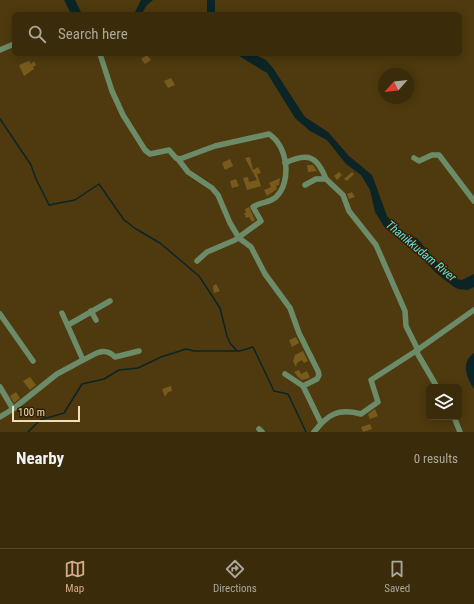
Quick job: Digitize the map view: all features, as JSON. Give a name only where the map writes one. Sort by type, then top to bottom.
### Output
[{"type":"street","points":[[0,50],[12,45]]},
{"type":"street","points":[[101,56],[112,91],[124,115],[145,150],[150,154],[169,150],[188,172],[212,188],[218,195],[230,223],[239,238],[251,247],[265,274],[290,308],[299,333],[318,371],[319,376],[317,379],[303,386]]},
{"type":"street","points":[[178,159],[215,146],[269,134],[274,136],[286,163],[284,188],[273,200],[253,207],[261,221],[239,238],[214,248],[197,261]]},
{"type":"street","points":[[414,158],[419,161],[432,155],[439,156],[474,201]]},
{"type":"street","points":[[286,163],[300,157],[309,157],[315,160],[322,168],[326,179],[343,195],[349,211],[376,245],[404,311],[406,326],[435,384]]},
{"type":"street","points":[[305,185],[316,179],[326,179]]},
{"type":"street","points":[[68,325],[110,301]]},
{"type":"street","points":[[314,432],[333,413],[343,411],[361,414],[378,402],[371,380],[474,310]]},
{"type":"street","points":[[91,311],[96,320]]},
{"type":"street","points":[[0,314],[33,361]]},
{"type":"street","points":[[62,314],[83,360]]},
{"type":"street","points":[[0,417],[13,409],[57,374],[104,350],[109,351],[115,357],[119,358],[139,351]]},
{"type":"street","points":[[285,374],[303,386],[321,424]]},
{"type":"street","points":[[0,387],[13,409]]},
{"type":"street","points":[[455,420],[460,432]]},
{"type":"water","points":[[64,0],[75,0],[81,12],[70,12]]},
{"type":"water","points":[[141,0],[153,0],[146,6],[143,12],[135,12]]},
{"type":"water","points":[[207,0],[215,0],[215,12],[207,12]]},
{"type":"water","name":"Thanikkudam River","points":[[239,56],[258,56],[266,60],[273,68],[305,117],[328,132],[349,156],[372,175],[387,216],[405,235],[417,238],[442,268],[456,279],[462,280],[474,274],[474,287],[468,290],[454,287],[436,273],[410,245],[385,228],[375,212],[370,190],[361,175],[346,164],[327,140],[310,131],[295,118],[267,73]]},
{"type":"water","points":[[474,353],[474,389],[467,376],[466,366],[467,361]]},
{"type":"building","points":[[148,56],[151,60],[145,64],[141,59]]},
{"type":"building","points":[[29,61],[31,64],[34,61],[36,65],[33,67],[34,69],[24,76],[19,65]]},
{"type":"building","points":[[171,78],[175,85],[168,88],[164,81]]},
{"type":"building","points":[[250,157],[253,170],[258,167],[261,173],[257,174],[261,186],[247,190],[243,178],[248,177],[249,182],[257,180],[245,158]]},
{"type":"building","points":[[230,159],[233,166],[225,170],[222,163]]},
{"type":"building","points":[[307,165],[313,165],[317,171],[308,172]]},
{"type":"building","points":[[339,172],[342,175],[337,180],[334,176]]},
{"type":"building","points":[[352,172],[354,174],[347,181],[344,179]]},
{"type":"building","points":[[280,178],[279,185],[276,186],[277,189],[267,196],[264,190],[271,187],[269,183]]},
{"type":"building","points":[[236,179],[239,186],[232,188],[230,181]]},
{"type":"building","points":[[352,192],[355,197],[349,199],[347,194]]},
{"type":"building","points":[[249,207],[255,220],[252,222],[249,217],[246,218],[244,213],[246,213],[245,209]]},
{"type":"building","points":[[216,284],[220,291],[214,293],[213,286]]},
{"type":"building","points":[[296,337],[299,343],[292,347],[289,340]]},
{"type":"building","points":[[303,351],[308,361],[304,363],[302,360],[297,363],[296,367],[293,361],[295,355]]},
{"type":"building","points":[[299,370],[301,374],[307,371],[310,378],[302,380],[294,372]]},
{"type":"building","points":[[30,377],[36,385],[30,390],[23,381]]},
{"type":"building","points":[[171,386],[172,391],[168,392],[165,397],[162,389]]},
{"type":"building","points":[[16,392],[20,398],[14,403],[10,396]]},
{"type":"building","points":[[375,409],[378,416],[370,419],[368,414]]},
{"type":"building","points":[[370,424],[372,429],[363,432],[361,427]]},
{"type":"waterway","points":[[0,119],[31,165],[49,205],[75,200],[99,184],[124,220],[160,243],[199,276],[220,308],[227,336],[230,343],[237,351]]},
{"type":"waterway","points":[[28,432],[40,420],[64,413],[82,384],[104,379],[119,370],[138,368],[161,357],[186,349],[194,351],[240,351],[253,347],[274,391],[288,394],[306,432]]}]
